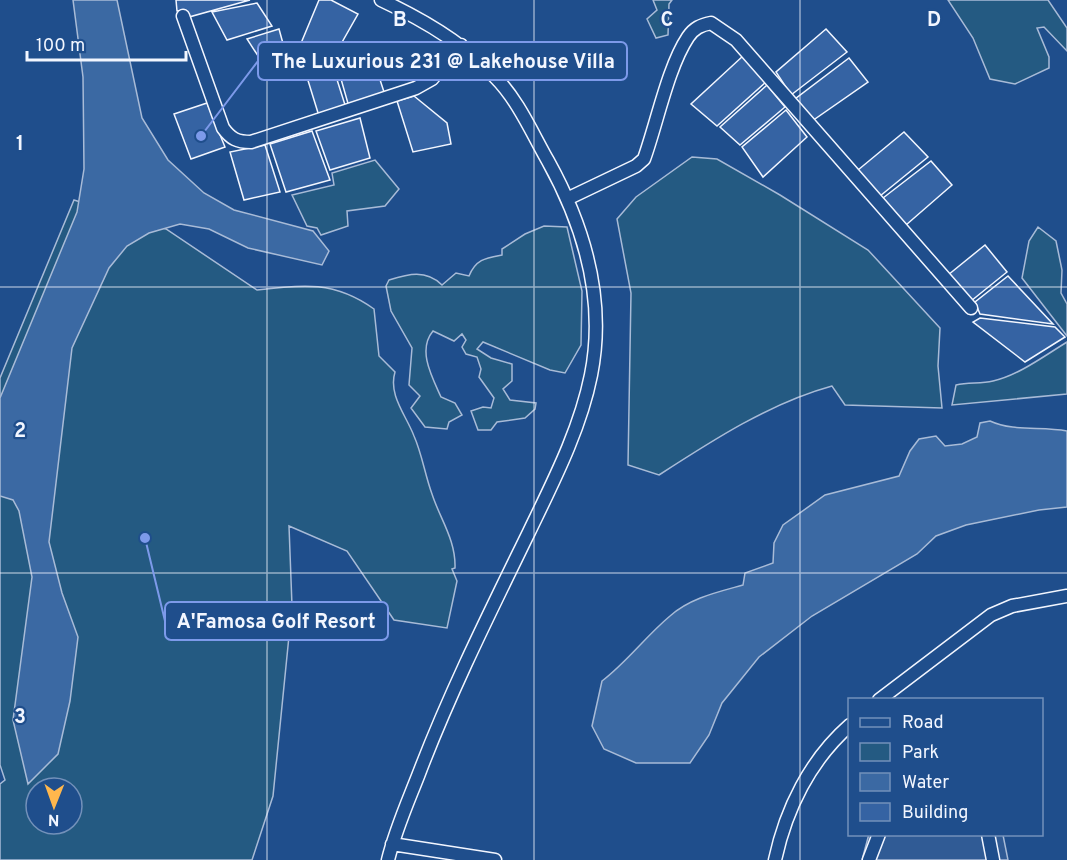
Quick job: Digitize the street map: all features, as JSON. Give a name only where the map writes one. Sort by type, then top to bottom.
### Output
[{"type":"street","points":[[388,860],[392,843],[439,722],[543,502],[580,416],[591,374],[595,331],[593,280],[580,230],[569,198],[524,117],[497,78],[462,45],[390,2]]},
{"type":"street","points":[[183,16],[223,128],[230,137],[239,142],[251,142],[416,88],[432,79],[462,45]]},
{"type":"street","points":[[569,198],[636,166],[644,159],[679,56],[689,35],[699,25],[711,23],[736,40],[972,308]]},
{"type":"street","points":[[880,698],[991,615],[1012,606],[1067,596]]},
{"type":"street","points":[[775,860],[781,832],[801,785],[838,735],[848,726]]},
{"type":"street","points":[[869,860],[878,836]]},
{"type":"street","points":[[988,836],[993,860]]},
{"type":"street","points":[[392,843],[495,860]]},
{"type":"green space","points":[[653,0],[672,0],[669,4],[668,35],[656,38],[647,19],[657,10]]},
{"type":"green space","points":[[948,0],[1048,0],[1067,28],[1067,51],[1044,27],[1037,28],[1049,57],[1049,68],[1015,84],[990,79],[973,38]]},
{"type":"green space","points":[[692,157],[717,159],[868,250],[940,328],[938,366],[942,408],[845,405],[832,386],[764,412],[659,475],[628,465],[631,293],[617,219],[636,197]]},
{"type":"green space","points":[[375,160],[399,189],[385,206],[347,211],[348,226],[321,235],[317,228],[307,226],[292,195],[334,185],[332,173]]},
{"type":"green space","points":[[74,200],[166,229],[257,290],[289,286],[332,289],[346,293],[374,309],[379,356],[395,372],[393,380],[396,397],[417,443],[435,503],[453,548],[455,568],[452,569],[457,581],[447,628],[394,620],[347,551],[289,526],[292,606],[273,796],[252,860],[0,860],[0,784],[5,780],[0,765],[0,378]]},
{"type":"green space","points":[[544,226],[567,227],[582,291],[581,345],[565,373],[550,370],[483,342],[477,349],[491,358],[512,364],[512,381],[503,389],[510,400],[536,403],[535,409],[525,418],[497,422],[491,430],[478,430],[471,411],[483,407],[491,408],[494,398],[479,377],[481,369],[477,357],[466,354],[462,347],[466,340],[462,334],[454,341],[433,331],[426,347],[430,372],[441,397],[455,403],[462,415],[449,422],[447,429],[425,427],[411,408],[420,396],[409,385],[412,348],[391,311],[386,286],[389,280],[417,274],[430,277],[442,285],[456,273],[469,276],[478,263],[486,258],[502,255],[502,249],[525,234]]},
{"type":"green space","points":[[1038,227],[1056,241],[1062,270],[1061,293],[1067,304],[1067,336],[1022,278],[1029,241]]},
{"type":"green space","points":[[1067,342],[1067,394],[952,405],[956,385],[1003,378]]},
{"type":"shaded area","points":[[868,836],[1003,836],[1008,860],[862,860]]},
{"type":"water","points":[[73,0],[117,0],[142,118],[168,160],[204,193],[234,210],[313,231],[329,251],[322,265],[248,248],[209,229],[180,224],[149,233],[127,246],[109,268],[72,348],[49,542],[62,593],[78,637],[70,701],[58,754],[36,776],[26,776],[13,720],[32,577],[19,511],[13,500],[0,496],[0,398],[77,212],[84,169],[83,77]]},
{"type":"water","points":[[990,421],[1018,428],[1067,431],[1067,507],[1039,510],[966,525],[936,536],[917,554],[812,616],[759,657],[722,703],[709,735],[690,763],[636,763],[604,749],[592,726],[602,681],[670,616],[695,600],[743,585],[745,573],[773,563],[774,543],[783,525],[825,495],[899,476],[910,451],[919,439],[936,436],[945,446],[962,444],[977,437],[980,423]]},
{"type":"building","points":[[176,0],[250,0],[189,17],[185,10],[177,11]]},
{"type":"building","points":[[319,0],[331,0],[358,14],[337,51],[308,51],[299,48]]},
{"type":"building","points":[[257,3],[272,26],[227,40],[212,12]]},
{"type":"building","points":[[279,29],[287,58],[264,65],[247,39]]},
{"type":"building","points":[[826,29],[847,52],[791,95],[776,72]]},
{"type":"building","points":[[372,55],[385,95],[349,107],[337,65]]},
{"type":"building","points":[[744,55],[766,82],[717,126],[691,104]]},
{"type":"building","points":[[849,58],[868,82],[812,121],[795,99]]},
{"type":"building","points":[[333,67],[346,108],[319,116],[306,74]]},
{"type":"building","points":[[767,85],[785,107],[740,145],[720,127]]},
{"type":"building","points":[[414,96],[447,123],[451,144],[413,152],[397,101]]},
{"type":"building","points":[[207,103],[225,147],[191,159],[174,114]]},
{"type":"building","points":[[786,110],[807,137],[763,177],[742,147]]},
{"type":"building","points":[[360,118],[370,158],[330,170],[316,131]]},
{"type":"building","points":[[312,131],[330,180],[286,192],[270,144]]},
{"type":"building","points":[[904,132],[928,157],[880,196],[858,170]]},
{"type":"building","points":[[265,145],[280,192],[244,200],[230,152]]},
{"type":"building","points":[[931,161],[952,185],[906,225],[883,198]]},
{"type":"building","points":[[985,245],[1007,272],[971,301],[948,275]]},
{"type":"building","points":[[1008,276],[1053,324],[980,314],[975,302]]},
{"type":"building","points":[[980,318],[1055,327],[1065,337],[1025,362],[973,322]]},
{"type":"place","name":"The Luxurious 231 @ Lakehouse Villa","points":[[201,136]]},
{"type":"place","name":"A'Famosa Golf Resort","points":[[145,538]]}]
